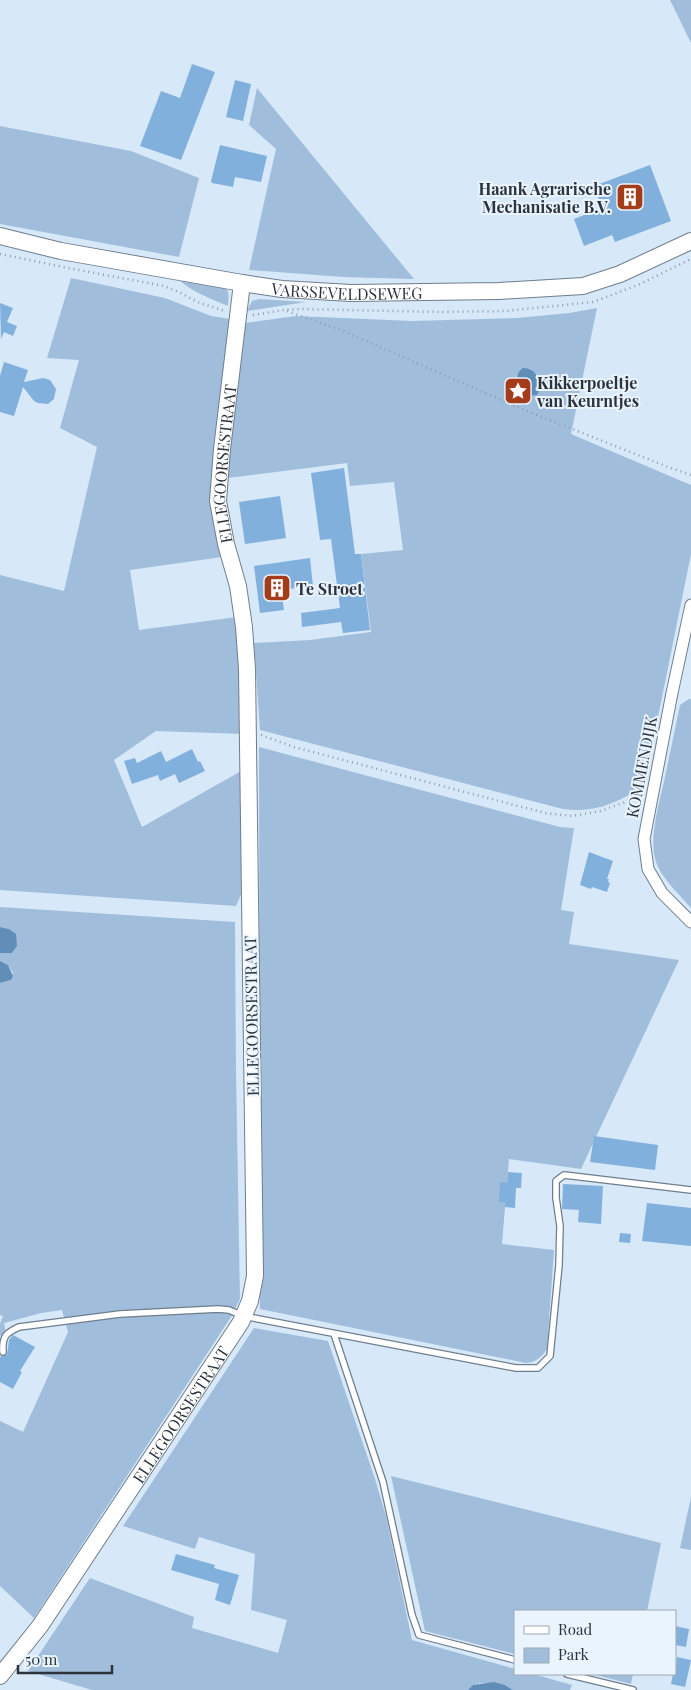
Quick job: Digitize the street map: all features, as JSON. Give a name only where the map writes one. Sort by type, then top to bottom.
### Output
[{"type":"street","name":"VARSSEVELDSEWEG","points":[[0,236],[61,251],[242,283],[282,289],[351,293],[499,292],[583,286],[620,274],[691,241]]},
{"type":"street","name":"ELLEGOORSESTRAAT","points":[[0,1676],[40,1626],[243,1316],[250,1302],[255,1276],[244,627],[238,586],[226,544],[218,501],[222,450],[242,283]]},
{"type":"street","name":"KOMMENDIJK","points":[[690,610],[644,838],[648,869],[662,893],[691,922]]},
{"type":"lane","points":[[3,1352],[2,1341],[6,1333],[19,1327],[120,1314],[229,1310],[243,1316],[334,1334],[516,1368],[538,1368],[550,1356],[559,1265],[560,1226],[556,1198],[556,1181],[564,1175],[691,1190]]},
{"type":"lane","points":[[334,1334],[383,1482],[412,1615],[419,1635],[514,1660]]},
{"type":"lane","points":[[571,1675],[633,1690]]},
{"type":"path","points":[[0,254],[164,286],[210,307],[238,314],[251,315],[284,310],[342,331],[517,406],[691,475]]},
{"type":"path","points":[[247,731],[294,747],[545,813],[572,816],[601,811],[653,792]]},
{"type":"green space","points":[[670,0],[691,0],[691,43]]},
{"type":"green space","points":[[257,88],[414,279],[343,277],[249,270],[276,149],[249,125]]},
{"type":"green space","points":[[0,126],[131,151],[199,178],[179,257],[0,224]]},
{"type":"green space","points":[[71,278],[165,298],[211,316],[230,319],[222,557],[130,570],[139,630],[237,617],[243,734],[156,731],[114,760],[142,827],[243,770],[242,892],[236,906],[0,890],[0,575],[64,591],[97,447],[60,428],[79,360],[47,358]]},
{"type":"green space","points":[[177,278],[224,287],[228,294],[228,306],[195,291]]},
{"type":"green space","points":[[259,299],[306,302],[247,311],[252,301]]},
{"type":"green space","points":[[597,308],[571,434],[691,485],[691,554],[644,786],[615,802],[596,808],[563,809],[260,730],[254,643],[310,640],[371,632],[361,554],[403,550],[394,482],[350,486],[347,463],[227,478],[245,323],[296,316],[412,321],[517,318]],"holes":[[[536,373],[539,379],[518,386],[517,376]]]},
{"type":"green space","points":[[691,699],[691,908],[662,874],[656,862],[653,842],[680,705]]},
{"type":"green space","points":[[259,747],[560,827],[574,828],[561,910],[574,912],[569,944],[679,960],[581,1169],[509,1159],[502,1244],[554,1250],[547,1349],[533,1362],[526,1363],[260,1309]]},
{"type":"green space","points":[[0,907],[235,922],[240,1299],[231,1317],[34,1618],[0,1586],[0,1421],[23,1432],[68,1332],[62,1310],[41,1313],[4,1323],[6,1333],[0,1336],[0,1324],[3,1316],[0,1315],[0,983],[11,980],[13,973],[8,965],[0,961],[0,953],[12,953],[17,946],[9,929],[0,927]]},
{"type":"green space","points":[[254,1328],[328,1341],[386,1516],[412,1640],[514,1669],[514,1675],[537,1675],[572,1685],[570,1690],[513,1690],[505,1685],[480,1683],[468,1690],[92,1690],[28,1671],[90,1578],[194,1617],[192,1628],[278,1653],[287,1620],[251,1610],[255,1554],[199,1537],[195,1549],[123,1526]]},
{"type":"green space","points":[[391,1476],[661,1543],[647,1610],[514,1610],[514,1654],[425,1631]]},
{"type":"green space","points":[[691,1497],[691,1550],[680,1548]]},
{"type":"green space","points":[[596,1675],[633,1675],[631,1684]]},
{"type":"shaded area","points":[[523,368],[532,371],[538,377],[540,386],[537,395],[528,396],[519,389],[517,377]]},
{"type":"shaded area","points":[[0,927],[9,929],[16,934],[17,946],[12,953],[0,953]]},
{"type":"shaded area","points":[[0,961],[8,965],[13,976],[11,980],[0,983]]},
{"type":"shaded area","points":[[494,1682],[505,1685],[513,1690],[468,1690],[473,1685]]},
{"type":"building","points":[[192,64],[215,72],[181,160],[140,146],[161,91],[180,98]]},
{"type":"building","points":[[235,80],[251,84],[243,121],[226,117]]},
{"type":"building","points":[[220,145],[267,156],[261,182],[235,177],[233,187],[212,183]]},
{"type":"building","name":"Haank Agrarische Mechanisatie B.V.","points":[[650,165],[671,221],[615,242],[612,235],[584,246],[574,219],[602,208],[594,186]]},
{"type":"building","points":[[0,303],[13,308],[7,322],[17,326],[13,336],[4,332],[1,339]]},
{"type":"building","points":[[4,362],[28,370],[24,382],[43,378],[50,380],[56,389],[54,399],[48,404],[38,403],[34,401],[23,387],[14,416],[0,412],[0,376]]},
{"type":"building","points":[[344,468],[355,554],[361,554],[370,630],[343,633],[341,622],[302,627],[301,613],[340,608],[331,539],[320,540],[311,473]]},
{"type":"building","points":[[280,496],[286,538],[245,544],[239,502]]},
{"type":"building","name":"Te Stroet","points":[[310,558],[313,586],[281,590],[284,610],[260,613],[254,566]]},
{"type":"building","points":[[192,749],[205,771],[179,783],[175,774],[160,781],[158,775],[132,784],[124,761],[135,758],[137,763],[161,751],[166,762]]},
{"type":"building","points":[[589,852],[613,861],[607,879],[609,879],[608,882],[610,883],[607,892],[580,885]]},
{"type":"building","points":[[594,1136],[658,1145],[655,1170],[590,1162]]},
{"type":"building","points":[[508,1172],[522,1173],[521,1188],[516,1188],[515,1208],[505,1207],[505,1202],[499,1202],[500,1182],[507,1183]]},
{"type":"building","points":[[563,1184],[603,1186],[601,1224],[578,1222],[579,1210],[562,1209]]},
{"type":"building","points":[[647,1203],[691,1208],[691,1246],[642,1241]]},
{"type":"building","points":[[620,1233],[631,1234],[630,1243],[619,1242]]},
{"type":"building","points":[[13,1335],[35,1347],[20,1371],[22,1372],[13,1389],[0,1382],[0,1358],[7,1355],[9,1340]]},
{"type":"building","points":[[176,1554],[215,1565],[214,1568],[239,1575],[230,1605],[215,1600],[219,1584],[171,1570]]},
{"type":"building","points":[[676,1626],[689,1629],[686,1647],[676,1645]]},
{"type":"building","points":[[677,1657],[691,1660],[685,1687],[671,1684],[673,1675],[676,1675]]},
{"type":"place","name":"Haank Agrarische Mechanisatie B.V.","points":[[630,197]]},
{"type":"place","name":"Kikkerpoeltje van Keurntjes","points":[[518,391]]},
{"type":"place","name":"Te Stroet","points":[[277,588]]}]
